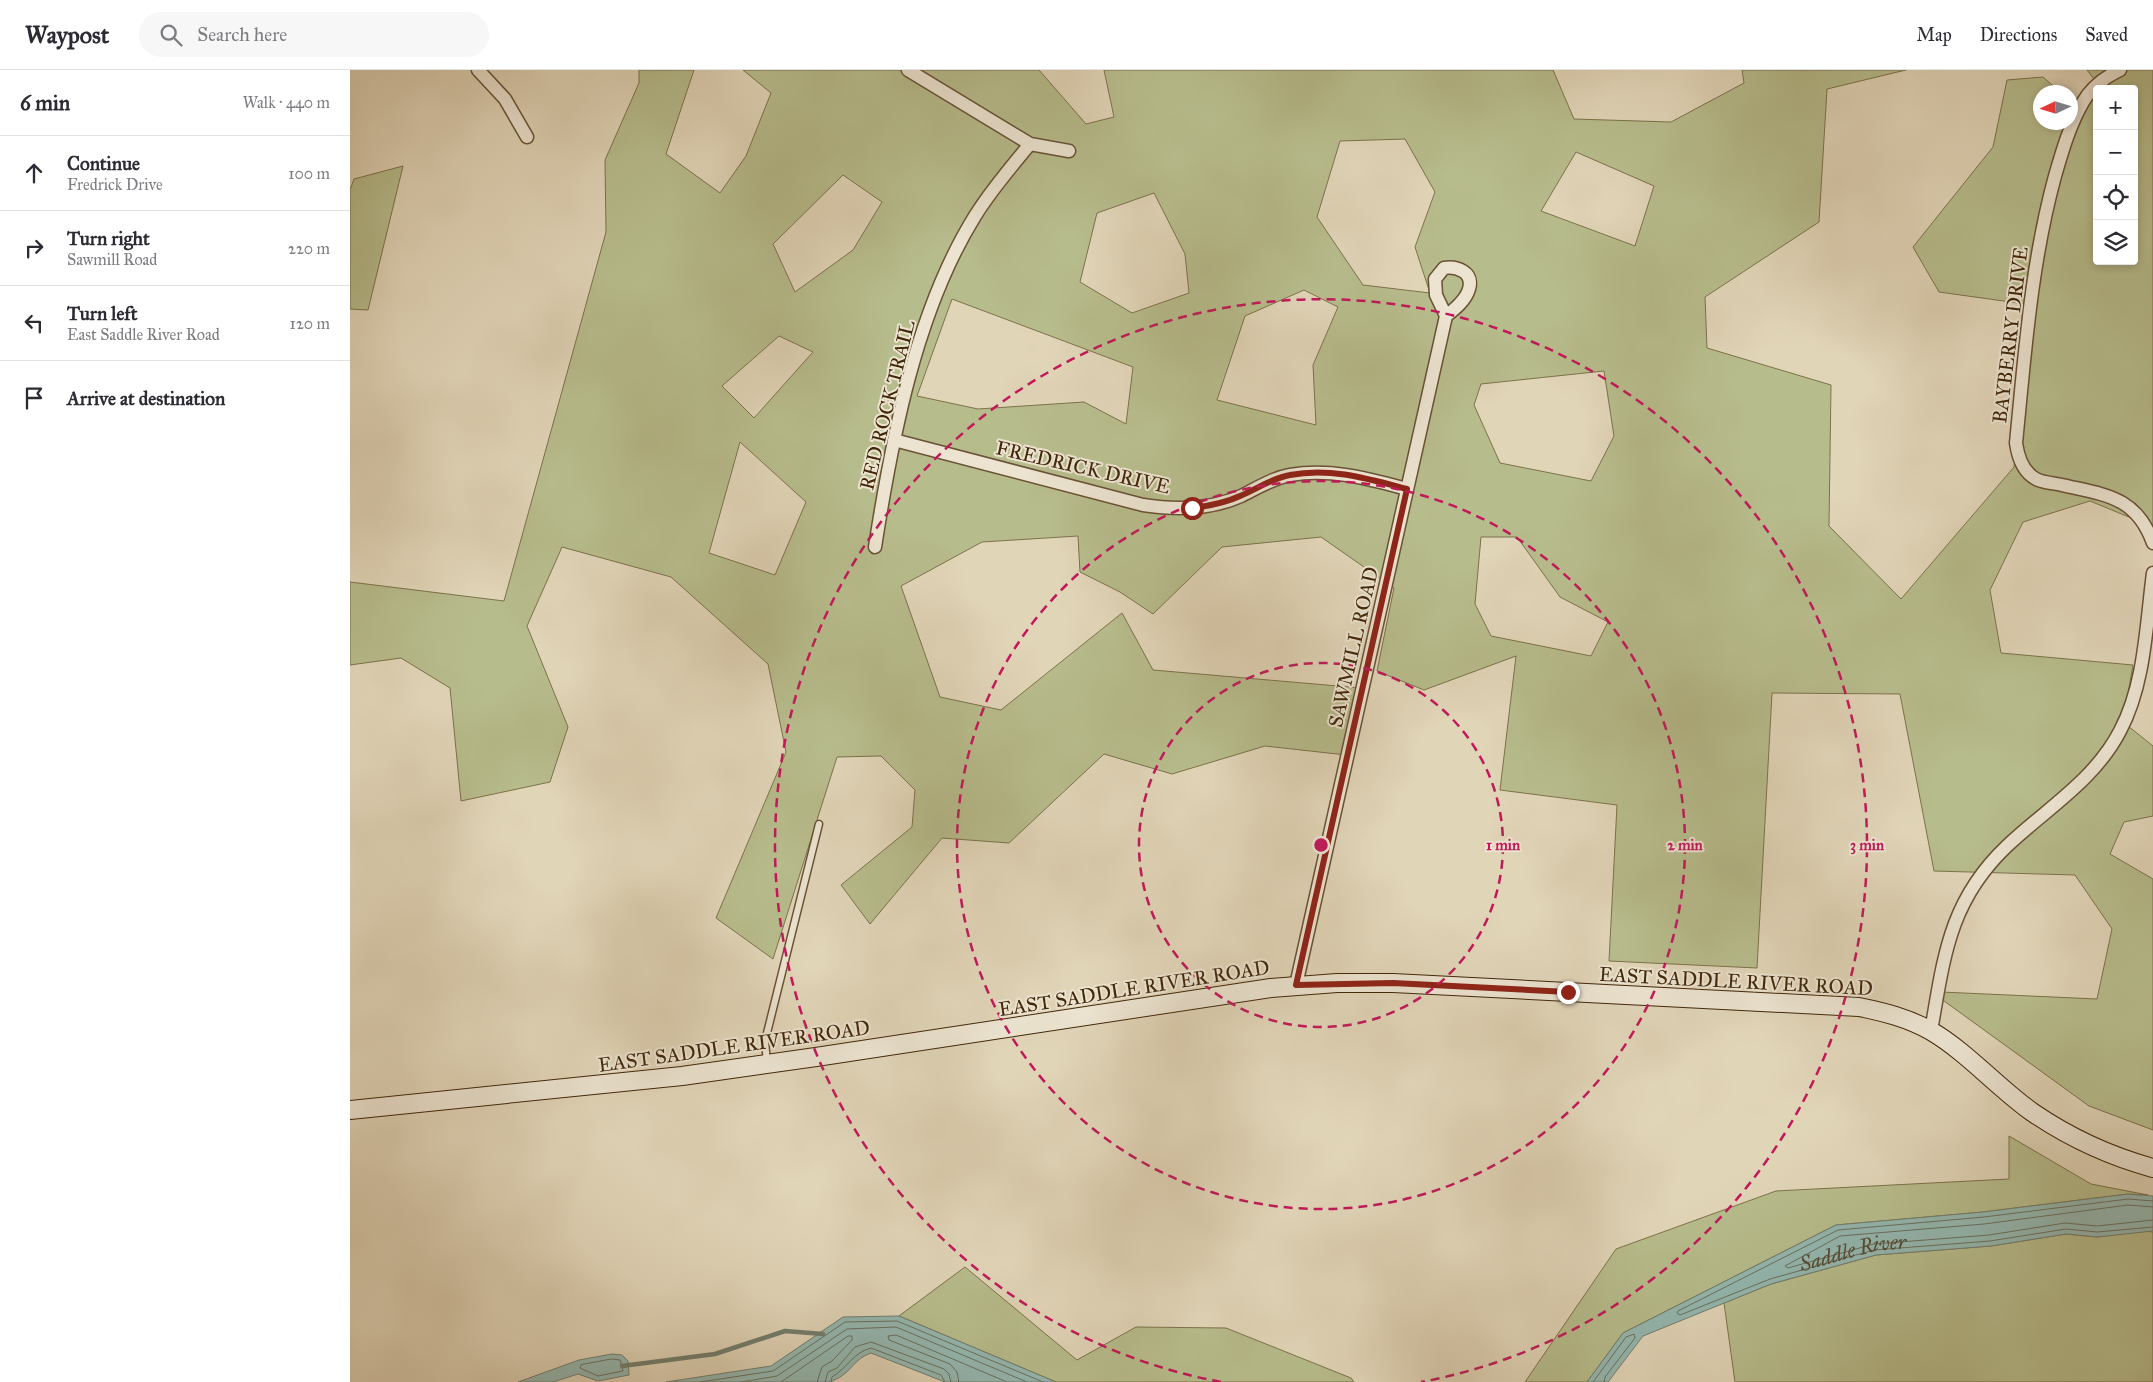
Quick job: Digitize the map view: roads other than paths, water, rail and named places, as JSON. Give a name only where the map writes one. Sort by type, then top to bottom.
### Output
[{"type":"main road","name":"EAST SADDLE RIVER ROAD","points":[[350,1110],[547,1091],[768,1064],[1296,985],[1393,983],[1859,1006],[1888,1012],[1931,1031],[2031,1111],[2060,1130],[2091,1147],[2153,1168]]},
{"type":"street","points":[[478,70],[504,99],[527,137]]},
{"type":"street","points":[[908,70],[1030,144],[1069,151]]},
{"type":"street","name":"BAYBERRY DRIVE","points":[[2120,70],[2096,86],[2084,100],[2059,163],[2046,211],[2036,260],[2029,308],[2016,443],[2017,454],[2023,466],[2037,479],[2112,496],[2126,504],[2139,515],[2148,528],[2153,543]]},
{"type":"street","name":"RED ROCK TRAIL","points":[[875,546],[894,440],[912,367],[929,317],[949,268],[973,219],[990,192],[1030,144]]},
{"type":"street","name":"SAWMILL ROAD","points":[[1296,985],[1446,316]]},
{"type":"street","name":"FREDRICK DRIVE","points":[[894,440],[1143,505],[1168,508],[1192,508],[1216,504],[1290,475],[1330,472],[1354,475],[1407,489]]},
{"type":"street","points":[[1931,1031],[1942,961],[1949,936],[1971,889],[1986,868],[2007,846],[2090,774],[2120,732],[2131,707],[2138,680],[2153,573]]},
{"type":"lane","points":[[768,1064],[765,1041],[819,824]]},
{"type":"water","name":"Saddle River","points":[[2128,1194],[2153,1196],[2153,1231],[2097,1237],[2066,1234],[1991,1246],[1876,1255],[1771,1284],[1643,1336],[1608,1382],[1587,1382],[1623,1333],[1836,1225],[1983,1212]]},
{"type":"water","points":[[899,1316],[1056,1382],[945,1382],[871,1353],[864,1356],[842,1376],[829,1382],[666,1382],[771,1366],[843,1317]]},
{"type":"water","points":[[612,1354],[622,1355],[628,1361],[629,1375],[598,1381],[578,1374],[553,1382],[518,1382],[579,1360]]},
{"type":"waterway","points":[[622,1366],[715,1354],[785,1331],[823,1334]]}]
